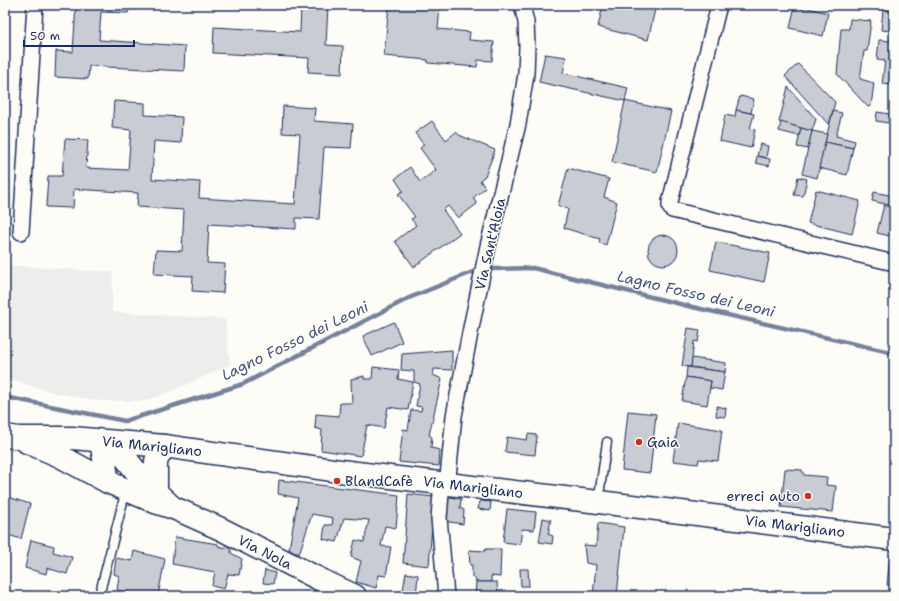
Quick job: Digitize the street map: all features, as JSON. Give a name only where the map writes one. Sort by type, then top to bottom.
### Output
[{"type":"street","points":[[21,232],[35,5]]},
{"type":"street","name":"Via Sant'Aloia","points":[[446,596],[439,518],[441,493],[448,477],[453,439],[454,416],[471,328],[488,246],[522,102],[528,46],[526,22],[522,5]]},
{"type":"street","points":[[719,5],[670,202],[670,207],[672,210],[894,263]]},
{"type":"street","name":"Via Marigliano","points":[[12,437],[72,438],[164,446],[340,471],[894,539]]},
{"type":"street","name":"Via Nola","points":[[12,437],[60,456],[117,486],[155,502],[174,508],[221,529],[323,581],[356,596]]},
{"type":"street","points":[[107,441],[117,486]]},
{"type":"street","name":"Via Nola","points":[[107,441],[146,484],[174,508]]},
{"type":"street","points":[[156,492],[156,461],[164,446]]},
{"type":"lane","points":[[598,502],[607,442]]},
{"type":"lane","points":[[99,596],[117,486]]},
{"type":"shaded area","points":[[5,265],[113,272],[112,312],[225,319],[230,365],[170,392],[145,401],[98,401],[50,392],[5,377]]},
{"type":"building","points":[[76,5],[129,5],[128,13],[101,12],[99,40],[185,46],[184,71],[89,66],[88,79],[55,77],[56,51],[73,52]]},
{"type":"building","points":[[301,5],[328,5],[326,45],[343,46],[342,74],[308,72],[309,58],[213,53],[214,27],[300,32]]},
{"type":"building","points":[[389,5],[471,5],[471,10],[440,7],[438,29],[470,32],[469,40],[494,42],[492,61],[478,60],[477,67],[428,63],[428,60],[384,56]]},
{"type":"building","points":[[603,5],[656,5],[648,40],[598,27]]},
{"type":"building","points":[[795,5],[828,13],[823,36],[790,28]]},
{"type":"building","points":[[883,10],[894,11],[894,85],[882,84],[885,61],[877,60],[879,40],[890,41],[891,31],[881,30]]},
{"type":"building","points":[[850,19],[871,21],[867,51],[864,51],[860,79],[874,83],[871,106],[868,107],[837,74],[841,29],[849,29]]},
{"type":"building","points":[[545,54],[566,57],[563,73],[628,88],[625,101],[539,82]]},
{"type":"building","points":[[798,64],[835,102],[829,125],[785,76]]},
{"type":"building","points":[[788,87],[816,119],[812,131],[779,122]]},
{"type":"building","points":[[740,96],[754,99],[751,113],[736,110]]},
{"type":"building","points":[[114,101],[145,103],[145,115],[182,117],[181,143],[154,141],[152,179],[200,182],[199,198],[295,204],[300,134],[282,133],[283,106],[315,108],[314,121],[353,124],[351,148],[324,147],[319,219],[296,218],[296,229],[209,224],[207,263],[225,264],[223,293],[192,291],[193,276],[154,274],[156,250],[182,251],[184,210],[137,207],[138,193],[74,189],[73,208],[46,207],[48,176],[62,176],[65,139],[88,140],[86,168],[128,170],[131,130],[112,128]]},
{"type":"building","points":[[625,101],[671,111],[657,172],[612,162]]},
{"type":"building","points":[[736,110],[754,114],[750,129],[755,130],[751,148],[720,141],[725,115],[735,117]]},
{"type":"building","points":[[833,111],[842,113],[836,136],[855,141],[853,148],[825,142]]},
{"type":"building","points":[[877,112],[890,114],[888,123],[876,121]]},
{"type":"building","points":[[432,121],[446,140],[456,132],[459,135],[495,150],[485,176],[480,180],[485,188],[473,198],[477,204],[458,218],[448,206],[443,210],[460,233],[414,267],[395,241],[416,225],[411,219],[415,217],[398,194],[403,191],[395,179],[410,167],[420,182],[436,170],[420,148],[424,145],[415,133]]},
{"type":"building","points":[[781,122],[801,128],[799,136],[779,131]]},
{"type":"building","points":[[801,128],[812,131],[808,149],[797,147]]},
{"type":"building","points":[[812,131],[827,134],[817,178],[802,174]]},
{"type":"building","points":[[825,142],[853,148],[847,175],[819,168]]},
{"type":"building","points":[[760,144],[768,146],[766,158],[757,156]]},
{"type":"building","points":[[757,156],[770,159],[769,166],[756,163]]},
{"type":"building","points":[[568,168],[609,179],[604,197],[617,202],[606,245],[599,243],[600,239],[564,228],[568,209],[558,206]]},
{"type":"building","points":[[798,177],[807,179],[803,196],[794,195]]},
{"type":"building","points":[[816,190],[860,201],[852,234],[808,223]]},
{"type":"building","points":[[874,192],[894,196],[894,206],[872,201]]},
{"type":"building","points":[[884,205],[894,208],[894,237],[877,233]]},
{"type":"building","points":[[663,235],[669,236],[677,244],[677,256],[669,264],[663,265],[657,264],[649,256],[648,250],[649,244],[657,236]]},
{"type":"building","points":[[716,242],[770,253],[764,282],[710,270]]},
{"type":"building","points":[[394,322],[402,342],[372,356],[363,336]]},
{"type":"building","points":[[688,328],[700,330],[698,342],[694,341],[691,367],[682,366]]},
{"type":"building","points":[[452,350],[452,370],[434,369],[433,375],[442,379],[429,435],[432,437],[431,448],[440,450],[439,466],[399,462],[403,429],[408,430],[411,410],[421,411],[422,407],[416,406],[420,384],[414,382],[414,371],[401,370],[402,354]]},
{"type":"building","points":[[692,358],[726,363],[725,372],[691,367]]},
{"type":"building","points":[[373,367],[399,370],[398,379],[413,382],[408,410],[388,407],[384,428],[367,425],[361,456],[321,450],[322,430],[315,428],[316,414],[339,416],[340,403],[352,403],[351,379],[364,376],[364,379],[372,379]]},
{"type":"building","points":[[687,367],[725,372],[722,390],[710,388],[711,381],[686,377]]},
{"type":"building","points":[[686,377],[711,381],[707,405],[682,401]]},
{"type":"building","points":[[717,406],[726,408],[725,417],[716,416]]},
{"type":"building","name":"Gaia","points":[[628,411],[656,414],[650,473],[622,470]]},
{"type":"building","points":[[678,423],[722,430],[718,461],[699,459],[698,464],[673,461]]},
{"type":"building","points":[[528,434],[537,435],[535,455],[505,452],[507,437],[527,440]]},
{"type":"building","name":"erreci auto","points":[[785,469],[802,470],[804,475],[827,477],[826,485],[836,486],[833,512],[781,507]]},
{"type":"building","points":[[279,480],[399,495],[396,528],[385,526],[381,546],[391,547],[386,576],[379,575],[376,588],[356,582],[361,561],[351,557],[355,540],[364,542],[369,520],[344,518],[337,542],[323,539],[325,525],[332,525],[333,518],[312,514],[299,554],[289,549],[298,498],[278,494]]},
{"type":"building","points":[[408,494],[434,497],[429,566],[403,563]]},
{"type":"building","points":[[5,496],[30,504],[21,539],[5,534]]},
{"type":"building","points":[[445,496],[461,499],[460,508],[464,510],[463,524],[443,521]]},
{"type":"building","points":[[480,501],[491,502],[490,511],[478,509]]},
{"type":"building","points":[[507,509],[536,512],[534,530],[522,529],[520,544],[503,542]]},
{"type":"building","points":[[543,518],[551,520],[548,534],[553,536],[552,544],[539,542]]},
{"type":"building","points":[[598,523],[624,527],[617,596],[593,596],[596,565],[586,563],[584,545],[596,546]]},
{"type":"building","points":[[175,537],[218,544],[218,546],[231,549],[231,553],[242,559],[239,575],[228,574],[224,589],[212,586],[215,572],[172,564]]},
{"type":"building","points":[[31,540],[54,546],[53,552],[72,557],[67,574],[47,568],[46,574],[25,568]]},
{"type":"building","points":[[485,549],[501,549],[500,577],[491,576],[491,582],[476,582],[475,578],[472,577],[472,565],[470,565],[469,550],[485,551]]},
{"type":"building","points":[[134,551],[165,559],[158,596],[143,596],[117,590],[119,576],[114,574],[116,558],[132,561]]},
{"type":"building","points":[[890,555],[894,556],[894,586],[887,585]]},
{"type":"building","points":[[520,569],[528,569],[529,586],[521,586]]},
{"type":"building","points":[[265,570],[275,573],[273,584],[263,583]]},
{"type":"building","points":[[406,573],[418,575],[416,596],[407,596],[407,592],[403,590]]},
{"type":"building","points":[[476,582],[497,582],[498,596],[475,596]]},
{"type":"building","points":[[22,591],[35,595],[21,596]]},
{"type":"waterway","name":"Lagno Fosso dei Leoni","points":[[492,269],[533,268],[688,306],[894,353]]},
{"type":"waterway","name":"Lagno Fosso dei Leoni","points":[[5,397],[125,421],[243,384],[409,298],[475,271]]},
{"type":"place","name":"Gaia","points":[[639,442]]},
{"type":"place","name":"BlandCafè","points":[[337,481]]},
{"type":"place","name":"erreci auto","points":[[808,496]]}]
